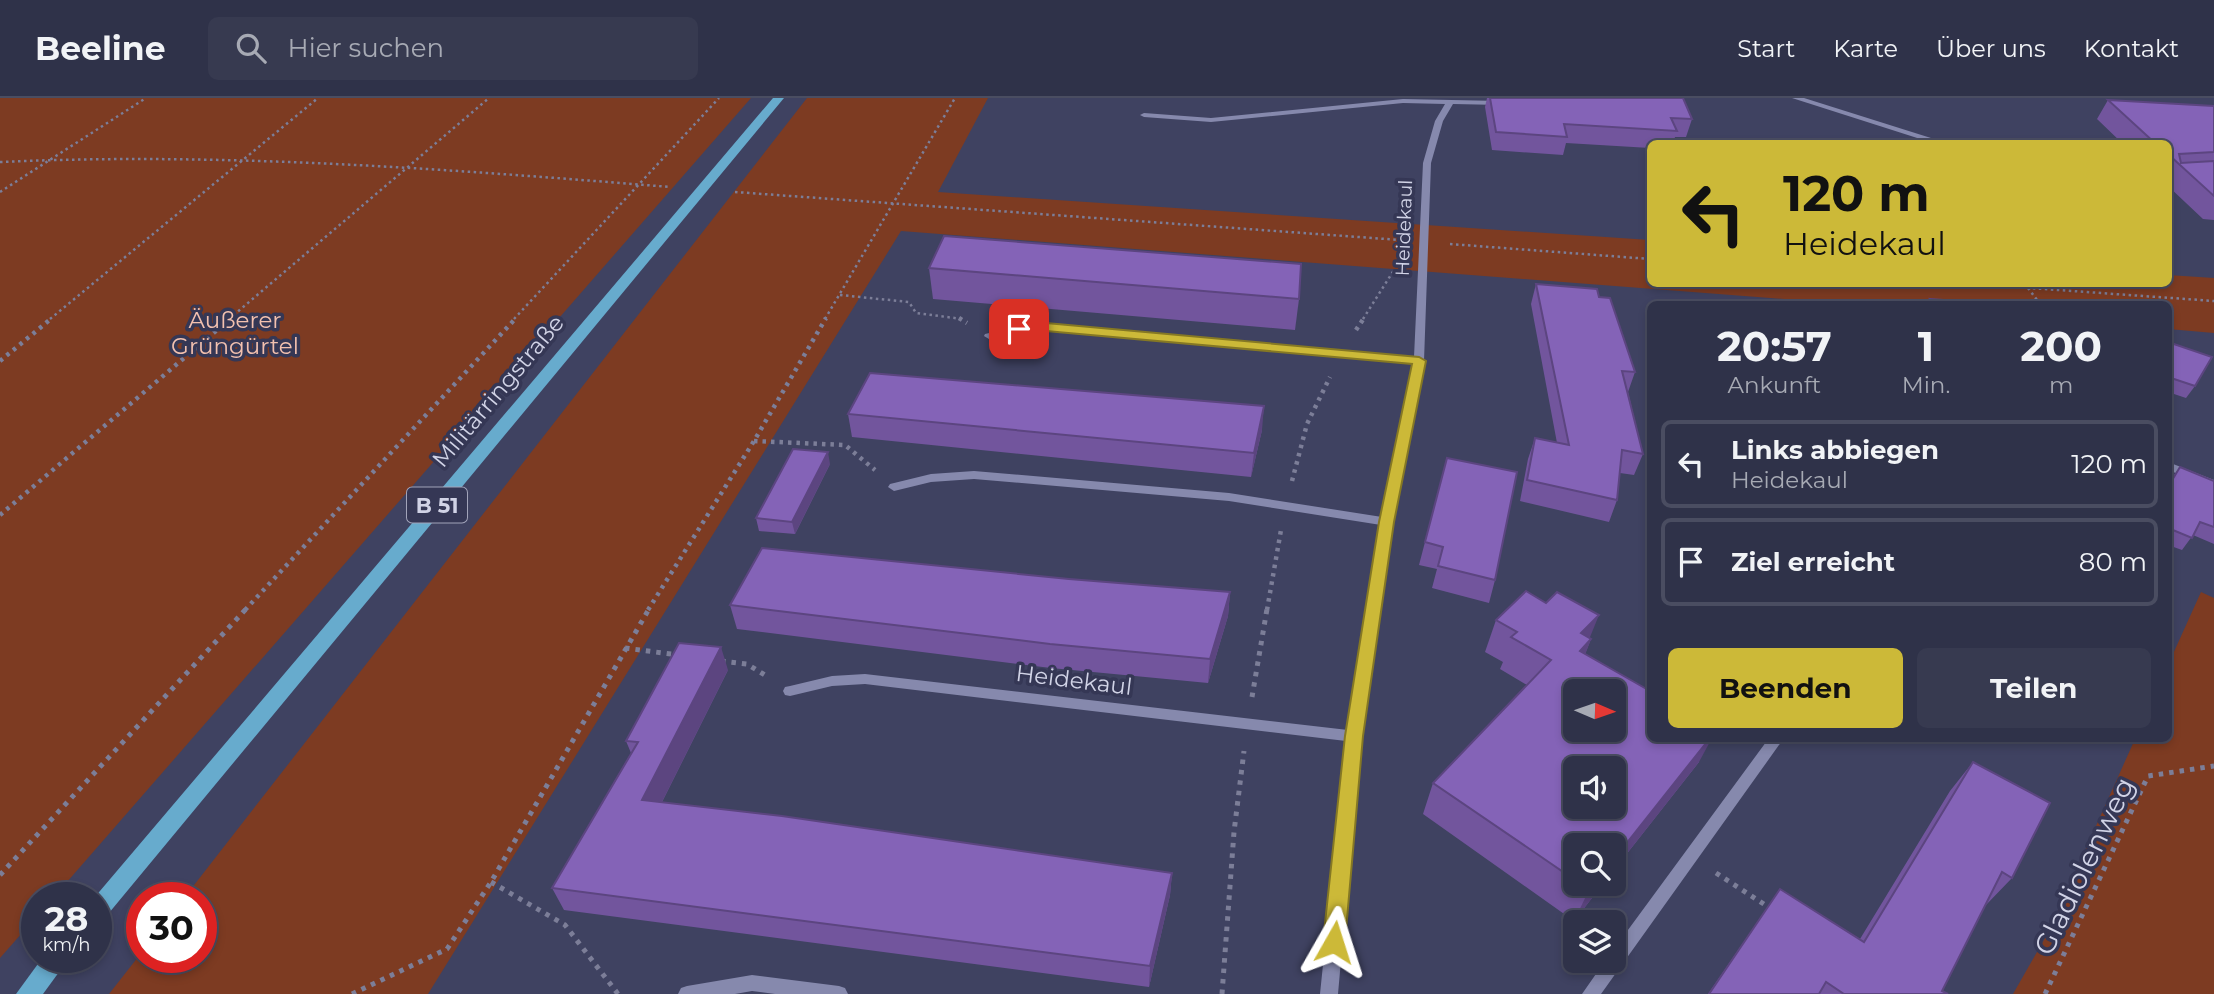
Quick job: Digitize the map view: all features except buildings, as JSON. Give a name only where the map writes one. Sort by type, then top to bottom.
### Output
[{"type":"main road","name":"Militärringstraße","points":[[112,893],[779,98]]},
{"type":"main road","points":[[27,994],[45,973]]},
{"type":"street","points":[[1796,98],[1933,140]]},
{"type":"street","name":"Heidekaul","points":[[1329,994],[1354,736],[1387,522],[1419,361],[1426,242],[1427,163],[1440,121],[1451,101]]},
{"type":"street","points":[[1144,115],[1211,120],[1379,103],[1507,103]]},
{"type":"street","points":[[989,336],[1019,329],[1046,327],[1419,361]]},
{"type":"street","points":[[2172,468],[2214,484]]},
{"type":"street","points":[[894,487],[931,478],[974,475],[1229,497],[1387,522]]},
{"type":"street","name":"Heidekaul","points":[[789,691],[832,681],[865,679],[1354,736]]},
{"type":"street","points":[[1591,994],[1693,858],[1774,742]]},
{"type":"street","points":[[687,994],[752,983],[839,994]]},
{"type":"path","points":[[0,192],[146,98]]},
{"type":"path","points":[[0,362],[318,98]]},
{"type":"path","points":[[0,515],[489,98]]},
{"type":"path","points":[[0,875],[719,98]]},
{"type":"path","points":[[352,994],[447,949],[491,882],[625,648],[754,440],[955,98]]},
{"type":"path","points":[[0,162],[54,158],[246,160],[408,166],[702,190],[1402,240],[1402,249]]},
{"type":"path","points":[[1426,242],[1647,259]]},
{"type":"path","points":[[1222,994],[1234,832],[1247,723],[1285,506],[1307,424],[1341,353],[1395,269]]},
{"type":"path","points":[[2014,287],[2214,301]]},
{"type":"path","points":[[2027,288],[2038,301]]},
{"type":"path","points":[[840,295],[909,302],[916,313],[958,317],[989,336]]},
{"type":"path","points":[[754,440],[845,445],[894,487]]},
{"type":"path","points":[[625,648],[679,655]]},
{"type":"path","points":[[720,661],[747,664],[789,691]]},
{"type":"path","name":"Gladiolenweg","points":[[2045,994],[2147,776],[2214,766]]},
{"type":"path","points":[[1693,858],[1774,911]]},
{"type":"path","points":[[491,882],[565,925],[618,994]]},
{"type":"green space","name":"Äußerer Grüngürtel","points":[[0,98],[751,98],[67,882],[21,882],[21,934],[0,958]]},
{"type":"green space","points":[[807,98],[988,98],[938,192],[1647,240],[1647,287],[2172,287],[2172,275],[2214,278],[2214,333],[2172,329],[2172,301],[1809,301],[901,231],[428,994],[109,994],[126,972],[217,973],[217,882],[196,882]]},
{"type":"green space","points":[[2201,592],[2214,598],[2214,994],[2013,994],[2049,931],[2134,742],[2172,742],[2172,656]]},
{"type":"route","points":[[1019,329],[1046,327],[1419,361],[1387,522],[1354,736],[1334,942]]}]
